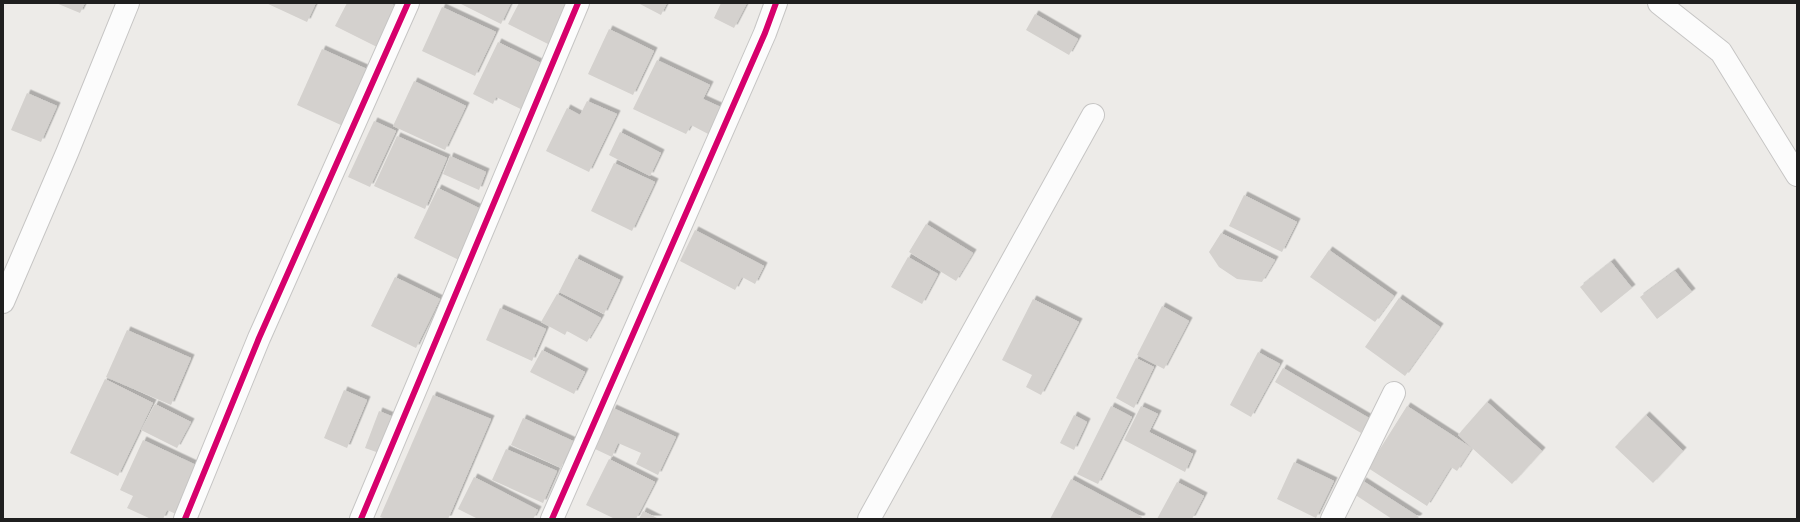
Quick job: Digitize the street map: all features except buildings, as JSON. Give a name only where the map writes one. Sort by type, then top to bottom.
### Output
[{"type":"street","points":[[3,302],[70,146],[128,3]]},
{"type":"street","points":[[185,519],[259,338],[408,3]]},
{"type":"street","points":[[361,519],[578,3]]},
{"type":"street","points":[[552,519],[765,33],[776,3]]},
{"type":"street","points":[[1659,3],[1721,52],[1797,175]]},
{"type":"street","points":[[869,519],[1093,115]]},
{"type":"street","points":[[1332,519],[1394,393]]},
{"type":"cycle path","points":[[185,519],[259,338],[408,3]]},
{"type":"cycle path","points":[[361,519],[578,3]]},
{"type":"cycle path","points":[[552,519],[765,33],[776,3]]}]
